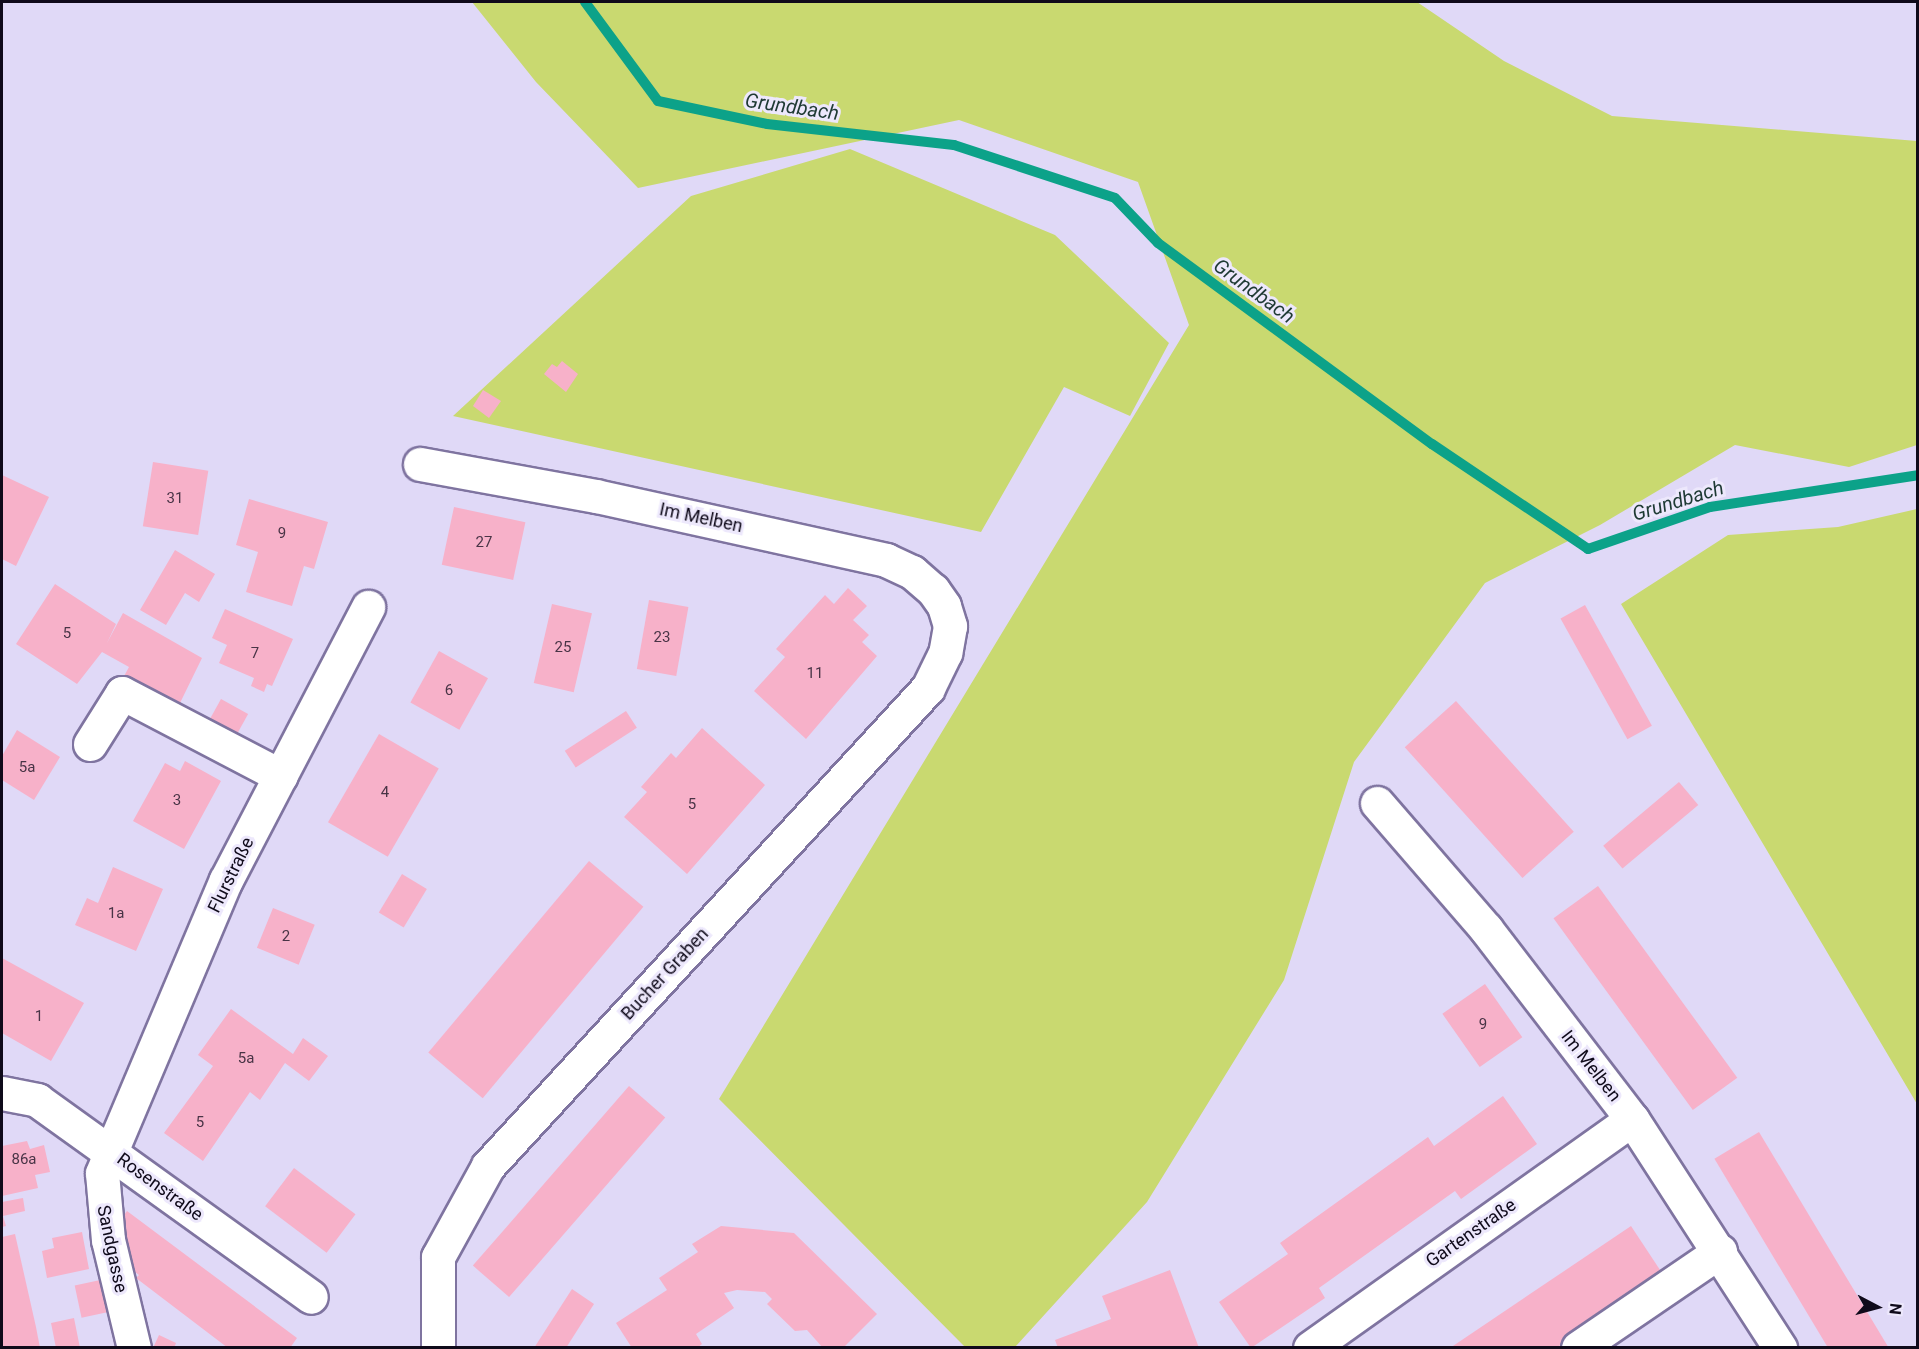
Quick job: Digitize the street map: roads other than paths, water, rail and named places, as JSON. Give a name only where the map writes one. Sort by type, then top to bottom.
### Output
[{"type":"street","name":"Im Melben","points":[[420,464],[607,498],[886,560],[933,590],[944,606],[950,626]]},
{"type":"street","name":"Flurstraße","points":[[112,1151],[226,880],[368,607]]},
{"type":"street","name":"Bucher Graben","points":[[438,1347],[438,1257],[488,1166],[928,688],[945,653],[950,626]]},
{"type":"street","points":[[90,744],[122,693],[281,776]]},
{"type":"street","name":"Im Melben","points":[[1377,803],[1486,929],[1632,1119],[1720,1251],[1780,1347]]},
{"type":"street","name":"Rosenstraße","points":[[2,1094],[37,1100],[112,1151],[311,1297]]},
{"type":"street","name":"Gartenstraße","points":[[1310,1347],[1632,1119]]},
{"type":"street","name":"Sandgasse","points":[[112,1151],[100,1187],[108,1240],[134,1347]]},
{"type":"street","points":[[1578,1347],[1720,1251]]},
{"type":"waterway","name":"Grundbach","points":[[585,2],[658,101],[767,124],[954,145],[1115,198],[1158,243],[1432,444],[1588,549],[1710,507],[1918,475]]}]
